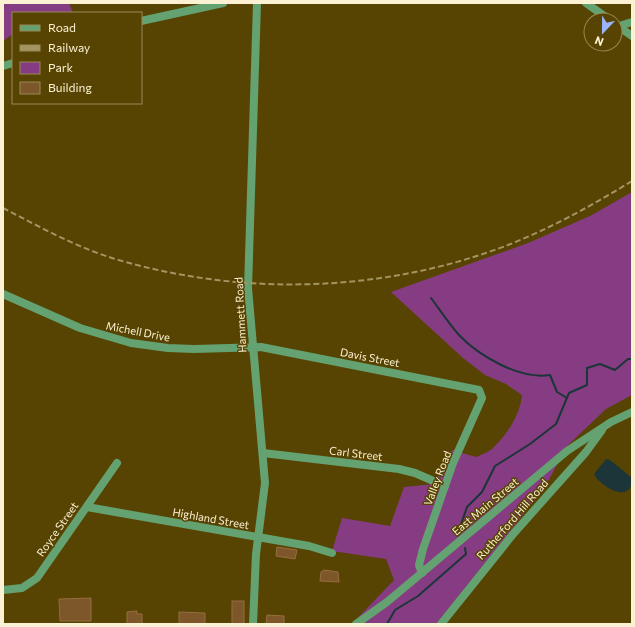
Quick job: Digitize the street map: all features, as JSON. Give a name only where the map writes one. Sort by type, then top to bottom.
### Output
[{"type":"street","points":[[142,21],[223,3]]},
{"type":"street","name":"Hammett Road","points":[[253,624],[258,537],[266,483],[252,347],[248,288],[257,3]]},
{"type":"street","points":[[586,3],[599,12]]},
{"type":"street","points":[[623,29],[632,36]]},
{"type":"street","name":"Michell Drive","points":[[3,294],[80,328],[131,343],[187,349],[252,347]]},
{"type":"street","name":"Davis Street","points":[[252,347],[476,388],[481,393]]},
{"type":"street","name":"Valley Road","points":[[422,573],[419,565],[423,549],[445,486],[482,398],[481,393]]},
{"type":"street","name":"East Main Street","points":[[356,624],[387,602],[580,442],[632,412]]},
{"type":"street","name":"Rutherford Hill Road","points":[[441,624],[514,533],[586,452],[602,430]]},
{"type":"street","name":"Carl Street","points":[[263,453],[399,469],[445,486]]},
{"type":"street","name":"Royce Street","points":[[3,590],[22,588],[32,582],[117,463]]},
{"type":"street","name":"Highland Street","points":[[87,507],[309,546],[332,553]]},
{"type":"green space","points":[[3,3],[69,3],[73,12],[12,12],[12,35],[3,41]]},
{"type":"green space","points":[[632,192],[632,395],[606,409],[567,446],[544,489],[436,624],[352,624],[394,580],[386,559],[332,551],[342,518],[390,526],[404,487],[434,484],[452,450],[476,457],[492,449],[508,431],[516,417],[522,395],[506,384],[485,375],[463,358],[391,292],[528,243],[590,216]]},
{"type":"water","points":[[606,459],[610,460],[632,478],[631,486],[627,491],[622,492],[609,489],[594,474]]},
{"type":"building","points":[[277,547],[297,550],[295,559],[276,556]]},
{"type":"building","points":[[324,570],[338,572],[339,582],[320,581],[321,572]]},
{"type":"building","points":[[91,598],[91,621],[60,621],[59,599]]},
{"type":"building","points":[[232,601],[244,601],[244,624],[232,624]]},
{"type":"building","points":[[137,611],[137,614],[142,614],[142,624],[127,624],[127,612]]},
{"type":"building","points":[[179,612],[205,613],[205,624],[179,624]]},
{"type":"building","points":[[267,615],[284,616],[284,624],[266,624]]},
{"type":"waterway","points":[[431,298],[459,335],[477,351],[513,370],[538,376],[550,375],[557,392],[567,398]]},
{"type":"waterway","points":[[458,533],[467,507],[482,492],[495,466],[530,444],[556,424],[569,393],[587,385],[587,368],[600,364],[615,370],[628,359],[632,359]]},
{"type":"waterway","points":[[387,624],[395,610],[418,596],[466,554],[465,548]]},
{"type":"railway","points":[[3,208],[84,248],[112,258],[161,271],[210,279],[261,284],[311,284],[362,280],[411,273],[460,261],[508,245],[556,224],[632,181]]}]
